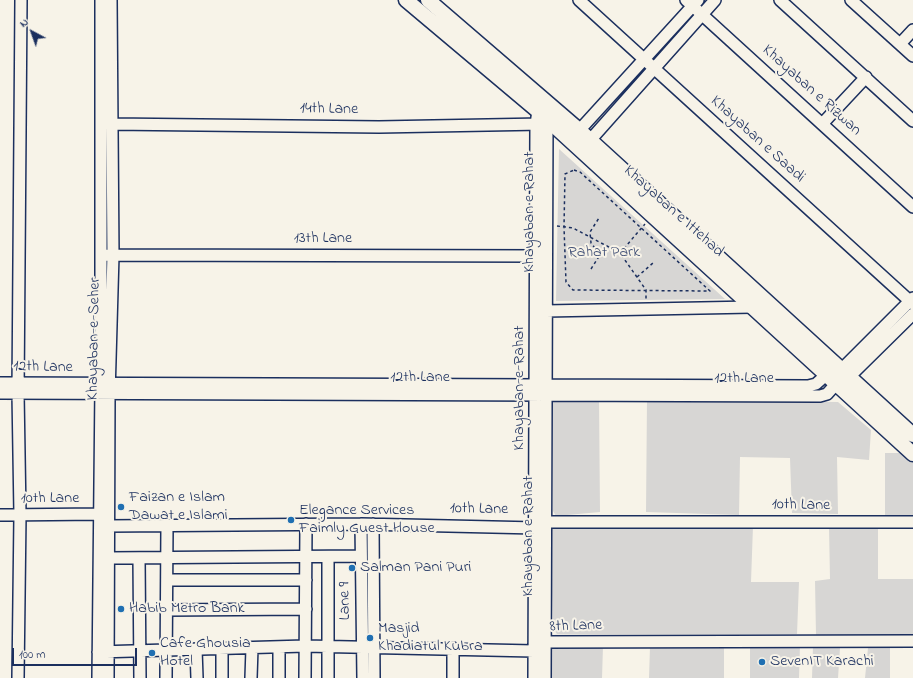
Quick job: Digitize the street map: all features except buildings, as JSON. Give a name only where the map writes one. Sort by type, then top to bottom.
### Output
[{"type":"main road","name":"Khayaban e Ittehad","points":[[406,0],[545,115],[579,130],[913,435]]},
{"type":"main road","name":"Khayaban e Ittehad","points":[[428,0],[575,146],[913,454]]},
{"type":"street","points":[[18,678],[20,515],[18,388],[21,0]]},
{"type":"street","name":"Khayaban-e-Seher","points":[[98,678],[103,652],[109,558],[100,255],[101,0]]},
{"type":"street","name":"Khayaban-e-Seher","points":[[108,678],[103,652],[100,514],[112,255],[111,0]]},
{"type":"street","name":"Khayaban e Saadi","points":[[579,0],[912,301]]},
{"type":"street","points":[[575,146],[590,140],[715,0]]},
{"type":"street","points":[[780,0],[913,121]]},
{"type":"street","points":[[852,0],[900,44],[911,51]]},
{"type":"street","points":[[575,146],[579,130],[644,60],[692,2]]},
{"type":"street","name":"Khayaban e Rizwan","points":[[692,2],[702,14],[823,123],[913,207]]},
{"type":"street","points":[[900,44],[913,30]]},
{"type":"street","points":[[823,123],[866,78]]},
{"type":"street","name":"14th Lane","points":[[111,124],[379,127],[545,115]]},
{"type":"street","name":"Khayaban e Rahat","points":[[545,115],[546,224],[541,256],[546,311],[542,390],[540,525],[545,678]]},
{"type":"street","name":"Khayaban-e-Rahat","points":[[542,390],[541,256],[545,115]]},
{"type":"street","name":"13th Lane","points":[[100,255],[541,256]]},
{"type":"street","points":[[845,374],[912,301]]},
{"type":"street","points":[[546,311],[752,307]]},
{"type":"street","points":[[845,374],[913,314]]},
{"type":"street","name":"12th Lane","points":[[0,383],[18,388],[542,390],[820,396],[826,394],[831,380]]},
{"type":"street","name":"12th Lane","points":[[0,393],[18,388]]},
{"type":"street","name":"10th Lane","points":[[0,515],[100,514]]},
{"type":"street","name":"10th Lane","points":[[108,526],[913,522]]},
{"type":"street","points":[[305,678],[307,558],[306,524]]},
{"type":"street","name":"Lane 9","points":[[361,524],[363,678]]},
{"type":"street","points":[[373,524],[375,647],[374,678]]},
{"type":"street","points":[[166,525],[166,678]]},
{"type":"street","points":[[534,678],[540,525]]},
{"type":"street","points":[[109,558],[307,558],[361,556]]},
{"type":"street","points":[[328,557],[328,678]]},
{"type":"street","points":[[139,558],[140,678]]},
{"type":"street","points":[[167,580],[306,580]]},
{"type":"street","points":[[166,610],[306,610]]},
{"type":"street","name":"8th Lane","points":[[103,652],[305,646],[363,646],[534,651],[545,642],[913,641]]},
{"type":"street","points":[[279,647],[279,678]]},
{"type":"street","points":[[222,648],[222,678]]},
{"type":"street","points":[[251,678],[252,648]]},
{"type":"street","points":[[453,648],[453,678]]},
{"type":"street","points":[[196,649],[197,678]]},
{"type":"path","points":[[574,170],[580,172],[641,228],[710,291],[573,290],[566,282],[564,227],[565,174],[574,170]]},
{"type":"path","points":[[620,253],[652,216]]},
{"type":"path","points":[[591,269],[598,258],[598,252],[591,243],[590,232],[600,218]]},
{"type":"path","points":[[546,224],[573,228],[620,253],[646,290],[646,309]]},
{"type":"path","points":[[637,277],[653,263]]},
{"type":"green space","name":"Rahat Park","points":[[559,149],[725,299],[556,301]]},
{"type":"green space","points":[[647,400],[838,402],[871,430],[869,460],[837,457],[838,514],[792,513],[790,458],[740,457],[739,515],[646,512]]},
{"type":"green space","points":[[553,401],[599,401],[600,512],[556,516],[553,511]]},
{"type":"green space","points":[[885,453],[905,453],[913,461],[913,517],[885,517]]},
{"type":"green space","points":[[550,526],[753,526],[751,582],[799,582],[797,634],[557,634],[553,629]]},
{"type":"green space","points":[[878,526],[878,579],[913,579],[913,635],[816,635],[815,581],[830,579],[829,527]]},
{"type":"green space","points":[[890,644],[890,678],[865,678],[868,648]]},
{"type":"green space","points":[[549,645],[603,646],[602,678],[549,678]]},
{"type":"green space","points":[[800,645],[799,678],[750,678],[750,647]]},
{"type":"green space","points":[[813,646],[840,648],[838,678],[812,678]]},
{"type":"green space","points":[[650,647],[724,647],[724,678],[649,678]]},
{"type":"place","name":"Faizan e Islam Dawat e Islami","points":[[121,507]]},
{"type":"place","name":"Elegance Services Faimly Guest House","points":[[291,520]]},
{"type":"place","name":"Salman Pani Puri","points":[[352,568]]},
{"type":"place","name":"Habib Metro Bank","points":[[121,609]]},
{"type":"place","name":"Masjid Khadiatul Kubra","points":[[370,638]]},
{"type":"place","name":"Cafe Ghousia Hotel","points":[[152,653]]},
{"type":"place","name":"SevenIT Karachi","points":[[762,662]]}]
